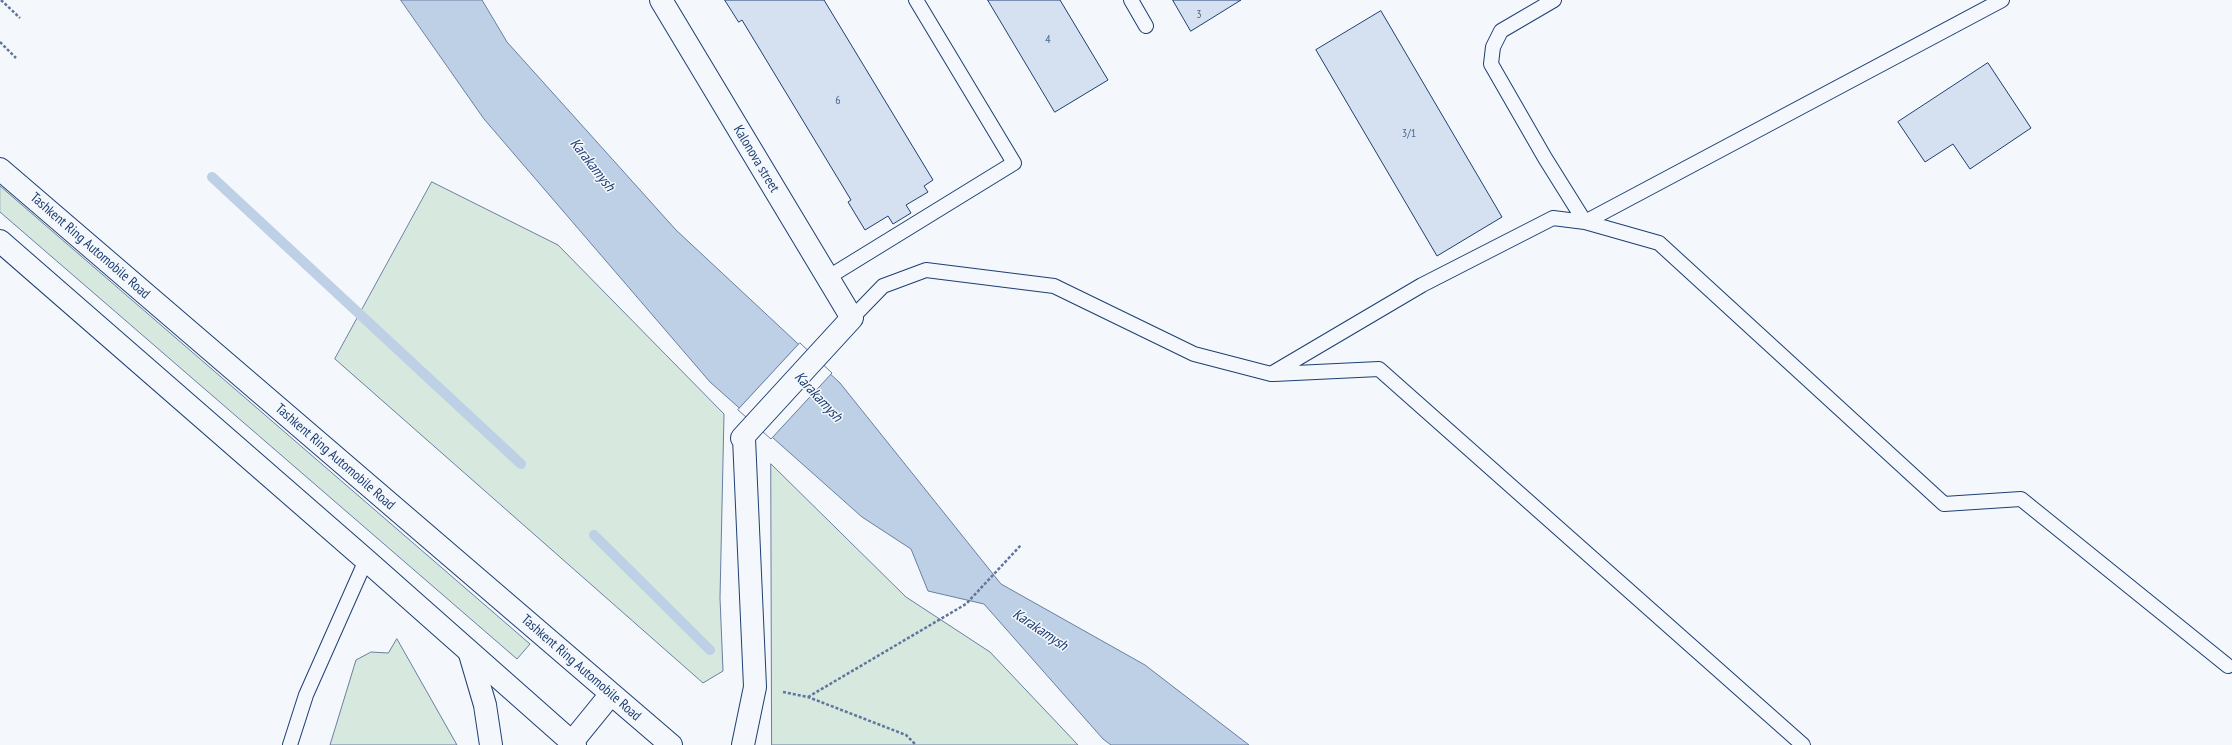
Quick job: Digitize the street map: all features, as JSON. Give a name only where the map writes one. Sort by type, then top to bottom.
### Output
[{"type":"main road","name":"Kalonova street","points":[[661,0],[827,278],[846,324]]},
{"type":"main road","name":"Tashkent Ring Automobile Road","points":[[0,169],[671,745]]},
{"type":"main road","points":[[0,241],[366,560],[572,744],[611,694]]},
{"type":"main road","points":[[743,745],[755,687],[744,438],[742,438],[846,324]]},
{"type":"main road","points":[[470,654],[485,705],[491,745]]},
{"type":"lane","points":[[827,278],[1014,163],[916,0]]},
{"type":"lane","points":[[1131,0],[1146,26]]},
{"type":"lane","points":[[1554,0],[1501,31],[1493,47],[1491,64],[1545,158],[1585,222]]},
{"type":"lane","points":[[1585,222],[2002,0]]},
{"type":"lane","points":[[1271,374],[1422,285],[1553,218],[1585,222],[1659,243],[1944,504],[2021,499],[2228,666]]},
{"type":"lane","points":[[846,324],[883,286],[926,270],[1054,286],[1194,354],[1271,374],[1379,369],[1803,745]]},
{"type":"lane","points":[[290,745],[306,695],[366,560]]},
{"type":"path","points":[[1,0],[20,18]]},
{"type":"path","points":[[0,42],[16,58]]},
{"type":"path","points":[[808,697],[966,604],[1021,545]]},
{"type":"path","points":[[755,687],[808,697],[906,735],[916,745]]},
{"type":"shaded area","points":[[432,182],[558,245],[724,414],[720,598],[723,671],[703,683],[335,359]]},
{"type":"shaded area","points":[[0,186],[530,644],[517,659],[0,212]]},
{"type":"shaded area","points":[[771,464],[906,597],[990,652],[1078,745],[772,745]]},
{"type":"shaded area","points":[[397,639],[457,745],[330,745],[356,660],[371,652],[388,653]]},
{"type":"water","name":"Karakamysh","points":[[401,0],[482,0],[507,42],[676,230],[840,383],[1001,584],[1145,665],[1249,745],[1111,745],[1103,739],[984,604],[928,591],[911,549],[862,517],[710,382],[484,119]]},
{"type":"pier","points":[[800,343],[832,373],[771,439],[738,410]]},
{"type":"building","points":[[725,0],[824,0],[933,180],[924,186],[928,192],[906,205],[911,213],[893,224],[888,216],[865,230],[848,202],[851,200],[742,20],[739,22]]},
{"type":"building","points":[[988,0],[1060,0],[1108,80],[1055,112]]},
{"type":"building","points":[[1173,0],[1241,0],[1191,31]]},
{"type":"building","points":[[1381,11],[1502,217],[1437,256],[1316,50]]},
{"type":"building","points":[[1988,63],[2031,128],[1970,169],[1953,144],[1925,162],[1898,122]]},
{"type":"waterway","points":[[212,177],[521,464]]},
{"type":"waterway","points":[[594,535],[710,650]]}]
